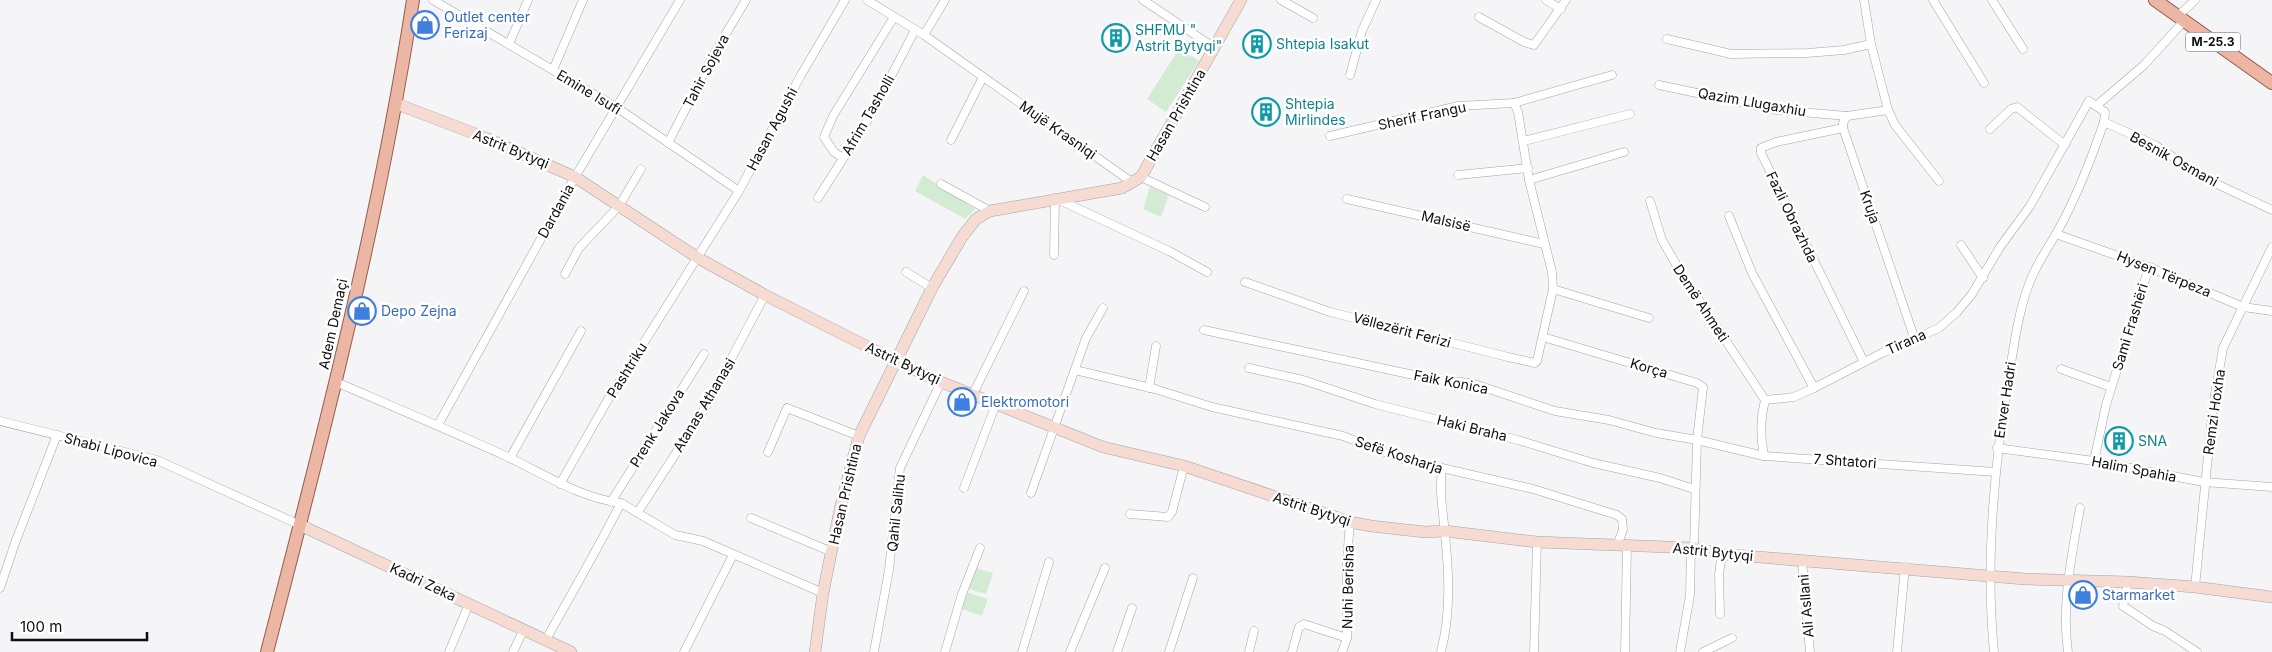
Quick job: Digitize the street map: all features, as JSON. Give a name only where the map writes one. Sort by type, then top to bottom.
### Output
[{"type":"main road","name":"Adem Demaçi","points":[[267,652],[336,382],[397,104],[413,0]]},
{"type":"main road","name":"M-25.3","points":[[2155,0],[2272,83]]},
{"type":"street","name":"Emine Isufi","points":[[433,0],[616,108],[739,191]]},
{"type":"street","points":[[509,44],[528,0]]},
{"type":"street","points":[[553,70],[583,0]]},
{"type":"street","name":"Dardania","points":[[438,426],[575,177],[680,0]]},
{"type":"street","name":"Tahir Sojeva","points":[[668,143],[714,52],[746,0]]},
{"type":"street","name":"Hasan Agushi","points":[[698,258],[739,191],[801,74],[845,0]]},
{"type":"street","name":"Mujë Krasniqi","points":[[867,0],[924,35],[984,78],[1137,180]]},
{"type":"street","points":[[924,35],[945,0]]},
{"type":"street","points":[[1143,0],[1215,48]]},
{"type":"street","name":"Hasan Prishtina","points":[[815,652],[823,593],[841,504],[859,436],[932,288],[962,237],[976,219],[990,211],[1055,198],[1122,188],[1137,180],[1215,48],[1241,0]]},
{"type":"street","points":[[1281,0],[1314,18]]},
{"type":"street","points":[[1350,75],[1362,31],[1376,0]]},
{"type":"street","points":[[1546,0],[1561,9]]},
{"type":"street","points":[[1479,17],[1524,42],[1534,45],[1566,0]]},
{"type":"street","points":[[1864,0],[1871,44],[1888,110],[1895,125],[1939,181]]},
{"type":"street","points":[[1933,0],[1984,83]]},
{"type":"street","points":[[1992,0],[2023,49]]},
{"type":"street","name":"Tirana","points":[[1765,400],[1794,397],[1914,337],[1939,328],[1972,294],[1983,278],[2000,248],[2030,206],[2089,102],[2096,106],[2144,65],[2195,0]]},
{"type":"street","points":[[843,158],[834,152],[824,136],[833,116],[894,16]]},
{"type":"street","name":"Afrim Tasholli","points":[[818,198],[872,113],[916,30]]},
{"type":"street","points":[[1667,39],[1731,54],[1807,53],[1844,50],[1871,44]]},
{"type":"street","name":"Sherif Frangu","points":[[1330,136],[1458,106],[1514,103],[1612,75]]},
{"type":"street","points":[[951,140],[984,78]]},
{"type":"street","name":"Qazim Llugaxhiu","points":[[1659,85],[1777,110],[1847,116]]},
{"type":"street","points":[[1514,103],[1518,112],[1524,141],[1529,180],[1552,272],[1553,289],[1543,337]]},
{"type":"street","name":"Astrit Bytyqi","points":[[397,104],[495,142],[575,177],[698,258],[766,295],[941,382],[1103,447],[1184,466],[1350,522],[1425,532],[1445,531],[1537,542],[1692,549],[1722,554],[1905,567],[1989,576],[2195,587],[2272,597]]},
{"type":"street","points":[[2056,234],[2091,159],[2104,122],[2105,112],[2096,106]]},
{"type":"street","points":[[1990,129],[2011,109],[2018,107],[2065,145]]},
{"type":"street","points":[[1843,128],[1843,123],[1847,116],[1888,110]]},
{"type":"street","points":[[1524,141],[1630,114]]},
{"type":"street","name":"Besnik Osmani","points":[[2104,122],[2155,145],[2206,179],[2272,210]]},
{"type":"street","name":"Kruja","points":[[1843,128],[1914,337]]},
{"type":"street","name":"Fazli Obrazhda","points":[[1843,128],[1776,142],[1761,148],[1761,153],[1864,362]]},
{"type":"street","points":[[1529,180],[1624,152]]},
{"type":"street","points":[[565,274],[579,248],[619,206],[641,168]]},
{"type":"street","points":[[1458,175],[1528,168]]},
{"type":"street","name":"Hasan Prishtina","points":[[1137,180],[1205,207]]},
{"type":"street","points":[[941,184],[990,211]]},
{"type":"street","points":[[1054,255],[1055,198],[1169,251],[1206,272]]},
{"type":"street","name":"Malsisë","points":[[1347,199],[1544,244]]},
{"type":"street","name":"Demë Ahmeti","points":[[1650,201],[1666,248],[1765,400]]},
{"type":"street","points":[[1728,216],[1752,273],[1814,388]]},
{"type":"street","name":"Hysen Tërpeza","points":[[2056,234],[2149,267],[2243,306],[2272,311]]},
{"type":"street","name":"Enver Hadri","points":[[1994,652],[1989,576],[1997,448],[2016,334],[2029,285],[2042,256],[2056,234]]},
{"type":"street","points":[[1961,245],[1983,278]]},
{"type":"street","name":"Remzi Hoxha","points":[[2195,587],[2204,482],[2213,406],[2223,348],[2272,247]]},
{"type":"street","name":"Pashtriku","points":[[560,484],[606,403],[698,258]]},
{"type":"street","name":"Sami Frashëri","points":[[2094,461],[2111,387],[2149,267]]},
{"type":"street","points":[[906,272],[932,288]]},
{"type":"street","name":"Vëllezërit Ferizi","points":[[1245,282],[1330,312],[1379,323],[1439,341],[1535,363],[1543,337]]},
{"type":"street","points":[[1553,289],[1649,318]]},
{"type":"street","points":[[973,394],[1024,291]]},
{"type":"street","name":"Atanas Athanasi","points":[[638,512],[705,408],[766,295]]},
{"type":"street","points":[[1031,493],[1086,338],[1103,308]]},
{"type":"street","name":"Faik Konica","points":[[1204,330],[1437,380],[1471,383],[1555,411],[1609,420],[1656,433],[1697,440]]},
{"type":"street","points":[[510,458],[581,331]]},
{"type":"street","name":"Korça","points":[[1543,337],[1697,383],[1703,387],[1697,440]]},
{"type":"street","points":[[1149,388],[1156,346]]},
{"type":"street","name":"Prenk Jakova","points":[[611,502],[704,354]]},
{"type":"street","name":"Haki Braha","points":[[1249,368],[1302,380],[1375,404],[1518,440],[1694,489]]},
{"type":"street","name":"Sami Frashëri","points":[[2062,369],[2111,387]]},
{"type":"street","name":"Sefë Kosharja","points":[[1075,370],[1149,388],[1212,407],[1343,436],[1404,459],[1532,489],[1617,516],[1622,520],[1623,526],[1625,652]]},
{"type":"street","points":[[336,382],[510,458],[560,484],[611,502],[621,503],[675,535],[703,541],[823,593]]},
{"type":"street","name":"Qahil Salihu","points":[[874,652],[890,570],[900,468],[941,382]]},
{"type":"street","points":[[1764,456],[1760,439],[1761,414],[1765,400]]},
{"type":"street","points":[[964,488],[996,404]]},
{"type":"street","name":"Hasan Prishtina","points":[[768,452],[787,408],[859,436]]},
{"type":"street","name":"Shabi Lipovica","points":[[0,421],[157,460],[300,525]]},
{"type":"street","points":[[0,588],[15,543],[57,435]]},
{"type":"street","points":[[1680,652],[1690,595],[1697,440]]},
{"type":"street","name":"7 Shtatori","points":[[1697,440],[1764,456],[1996,472]]},
{"type":"street","name":"Halim Spahia","points":[[1997,448],[2094,461],[2204,482],[2272,487]]},
{"type":"street","points":[[1130,514],[1168,517],[1172,512],[1184,466]]},
{"type":"street","points":[[1441,652],[1447,629],[1449,590],[1445,531],[1442,519],[1442,469]]},
{"type":"street","points":[[546,641],[562,609],[575,591],[621,503]]},
{"type":"street","points":[[2068,652],[2066,638],[2067,581],[2080,508]]},
{"type":"street","name":"Hasan Prishtina","points":[[751,518],[832,552]]},
{"type":"street","name":"Nuhi Berisha","points":[[1342,652],[1347,638],[1347,560],[1350,522]]},
{"type":"street","name":"Kadri Zeka","points":[[300,525],[571,652]]},
{"type":"street","points":[[1534,652],[1537,542]]},
{"type":"street","points":[[945,652],[962,594],[980,548]]},
{"type":"street","points":[[1720,614],[1719,574],[1722,554]]},
{"type":"street","points":[[684,652],[734,555]]},
{"type":"street","name":"Ali Asllani","points":[[1802,560],[1810,652]]},
{"type":"street","points":[[1022,652],[1049,562]]},
{"type":"street","points":[[1896,652],[1905,567]]},
{"type":"street","points":[[1070,652],[1105,568]]},
{"type":"street","points":[[1169,652],[1193,578]]},
{"type":"street","points":[[2128,582],[2123,606],[2153,626],[2165,630],[2197,652]]},
{"type":"street","points":[[449,652],[469,604]]},
{"type":"street","points":[[1117,652],[1132,608]]},
{"type":"street","points":[[1292,652],[1299,627],[1304,624],[1347,638]]},
{"type":"street","points":[[513,652],[523,631]]},
{"type":"street","points":[[1249,652],[1254,631]]},
{"type":"street","points":[[1703,652],[1732,638]]},
{"type":"green space","points":[[1179,49],[1199,61],[1166,112],[1147,99]]},
{"type":"green space","points":[[923,175],[975,209],[965,219],[915,191]]},
{"type":"green space","points":[[1150,187],[1169,195],[1161,217],[1143,209]]},
{"type":"green space","points":[[969,566],[993,573],[986,594],[962,587]]},
{"type":"green space","points":[[960,590],[988,599],[982,616],[956,607]]},
{"type":"place","name":"Outlet center Ferizaj","points":[[425,25]]},
{"type":"place","name":"SHFMU \" Astrit Bytyqi\"","points":[[1116,38]]},
{"type":"place","name":"Shtepia Isakut","points":[[1257,44]]},
{"type":"place","name":"Shtepia Mirlindes","points":[[1266,112]]},
{"type":"place","name":"Depo Zejna","points":[[362,311]]},
{"type":"place","name":"Elektromotori","points":[[962,402]]},
{"type":"place","name":"SNA","points":[[2119,441]]},
{"type":"place","name":"Starmarket","points":[[2083,595]]}]
